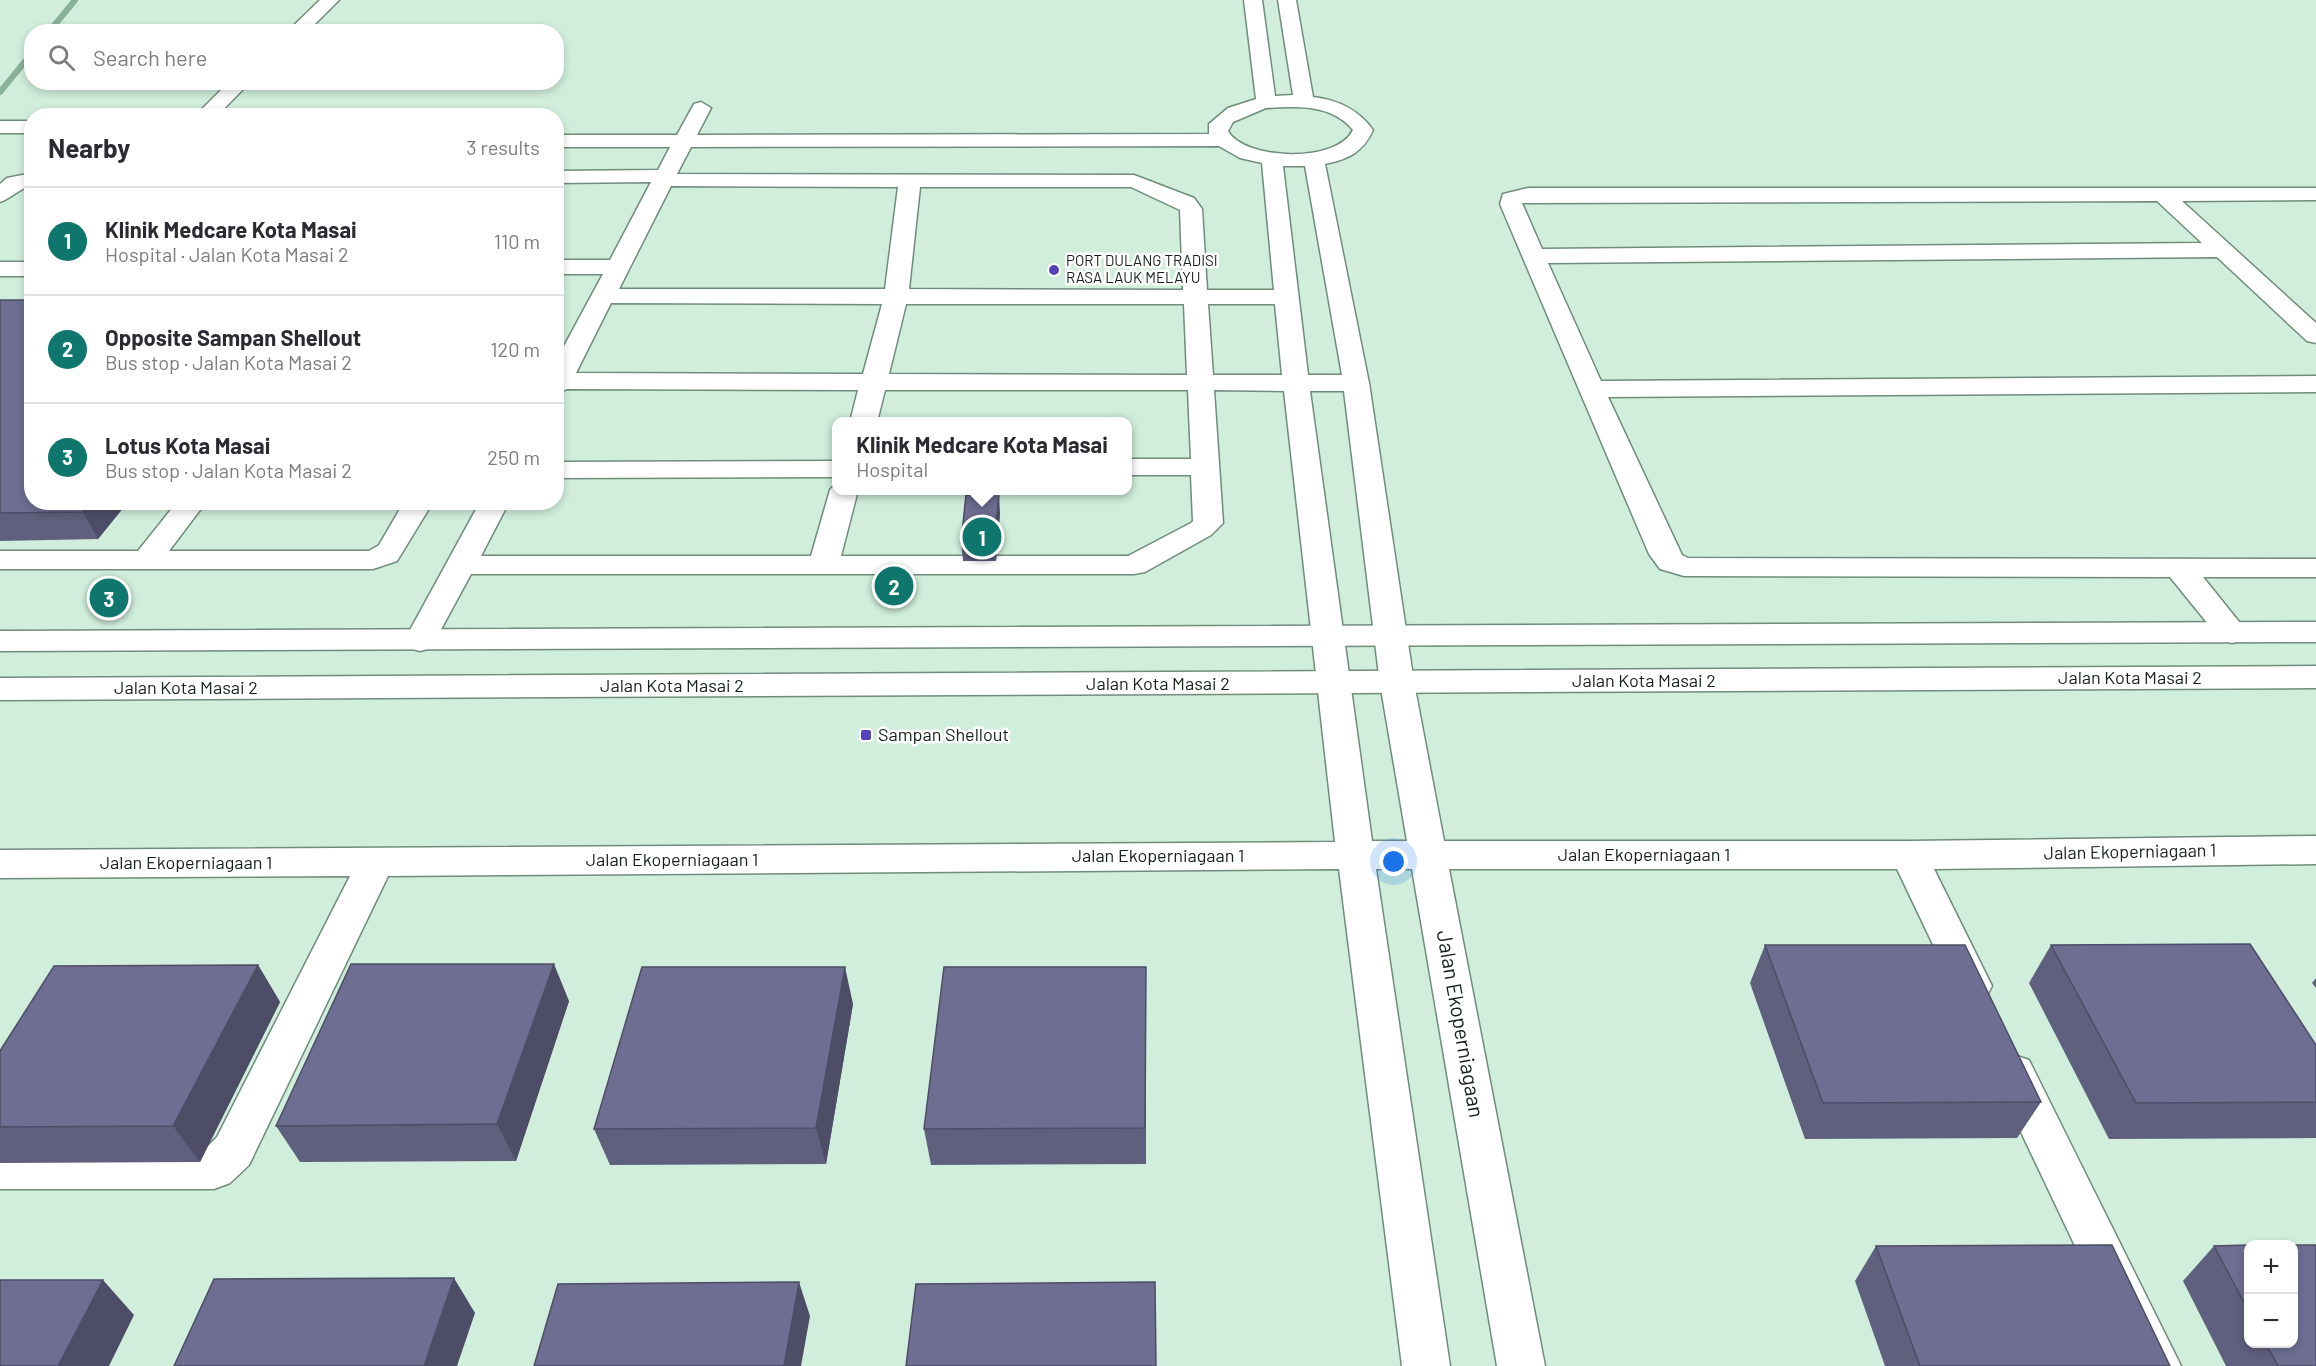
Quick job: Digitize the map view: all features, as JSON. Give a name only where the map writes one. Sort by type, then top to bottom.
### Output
[{"type":"street","points":[[304,24],[330,0]]},
{"type":"street","points":[[1253,0],[1266,102]]},
{"type":"street","points":[[1287,0],[1304,102]]},
{"type":"street","points":[[213,108],[233,90]]},
{"type":"street","points":[[564,125],[1221,133],[1235,148],[1272,159],[1314,159],[1335,155],[1352,148],[1362,139],[1363,130],[1357,120],[1344,112],[1304,102],[1266,102],[1243,107],[1226,115],[1221,133]]},
{"type":"street","points":[[564,140],[691,125]]},
{"type":"street","points":[[564,369],[691,125]]},
{"type":"street","points":[[0,127],[24,127]]},
{"type":"street","points":[[0,143],[24,143]]},
{"type":"street","points":[[1272,159],[1294,383],[1332,683],[1426,1366]]},
{"type":"street","name":"Jalan Ekoperniagaan","points":[[1314,159],[1356,383],[1389,638],[1521,1366]]},
{"type":"street","points":[[462,565],[1134,565],[1205,526],[1208,519],[1194,298],[1191,207],[1142,183],[564,177]]},
{"type":"street","points":[[865,417],[896,297],[910,180]]},
{"type":"street","points":[[0,195],[15,183],[24,181]]},
{"type":"street","points":[[2163,194],[2316,336]]},
{"type":"street","points":[[2316,194],[1517,196],[1511,199],[1511,204],[1533,256],[1664,554],[1671,562],[1684,567],[2316,568]]},
{"type":"street","points":[[1533,256],[2223,250]]},
{"type":"street","points":[[564,267],[618,267]]},
{"type":"street","points":[[0,269],[24,269]]},
{"type":"street","points":[[603,296],[1286,297]]},
{"type":"street","points":[[564,382],[1356,383]]},
{"type":"street","points":[[1592,389],[2316,384]]},
{"type":"street","points":[[1132,467],[1204,467]]},
{"type":"street","points":[[564,470],[832,469]]},
{"type":"street","points":[[824,564],[843,495]]},
{"type":"street","points":[[146,561],[186,510]]},
{"type":"street","points":[[0,560],[373,560],[391,549],[413,510]]},
{"type":"street","points":[[420,641],[491,510]]},
{"type":"street","points":[[2179,568],[2232,633]]},
{"type":"street","points":[[0,641],[1389,638],[2316,632]]},
{"type":"street","name":"Jalan Kota Masai 2","points":[[0,689],[2316,677]]},
{"type":"street","name":"Jalan Ekoperniagaan 1","points":[[0,864],[1356,855],[1909,855],[2316,850]]},
{"type":"street","points":[[1909,855],[2157,1366]]},
{"type":"street","points":[[5,1171],[214,1168],[233,1151],[376,862]]},
{"type":"building","points":[[0,300],[24,300],[24,510],[84,510],[83,512],[0,513]]},
{"type":"building","points":[[966,495],[999,495],[994,542],[961,542]]},
{"type":"building","points":[[2250,944],[2316,1045],[2316,1102],[2136,1103],[2051,945]]},
{"type":"building","points":[[1765,945],[1965,945],[2041,1102],[1823,1103]]},
{"type":"building","points":[[351,964],[554,964],[497,1124],[276,1126]]},
{"type":"building","points":[[258,965],[173,1126],[0,1127],[0,1051],[54,966]]},
{"type":"building","points":[[642,967],[845,967],[816,1128],[594,1129]]},
{"type":"building","points":[[944,967],[1146,967],[1145,1128],[924,1129]]},
{"type":"building","points":[[2112,1245],[2170,1366],[1920,1366],[1876,1246]]},
{"type":"building","points":[[2244,1245],[2244,1302],[2214,1246]]},
{"type":"building","points":[[2298,1245],[2316,1245],[2316,1366],[2278,1366],[2268,1348],[2298,1348]]},
{"type":"building","points":[[454,1278],[424,1366],[174,1366],[214,1279]]},
{"type":"building","points":[[0,1280],[103,1280],[58,1366],[0,1366]]},
{"type":"building","points":[[799,1282],[784,1366],[534,1366],[558,1284]]},
{"type":"building","points":[[1155,1282],[1156,1366],[906,1366],[916,1284]]},
{"type":"waterway","points":[[56,24],[75,0]]},
{"type":"waterway","points":[[0,92],[24,63]]},
{"type":"place","name":"PORT DULANG TRADISI RASA LAUK MELAYU","points":[[1054,270]]},
{"type":"place","name":"Klinik Medcare Kota Masai","points":[[982,537]]},
{"type":"place","name":"Opposite Sampan Shellout","points":[[894,586]]},
{"type":"place","name":"Lotus Kota Masai","points":[[109,598]]},
{"type":"place","name":"Sampan Shellout","points":[[866,735]]}]
